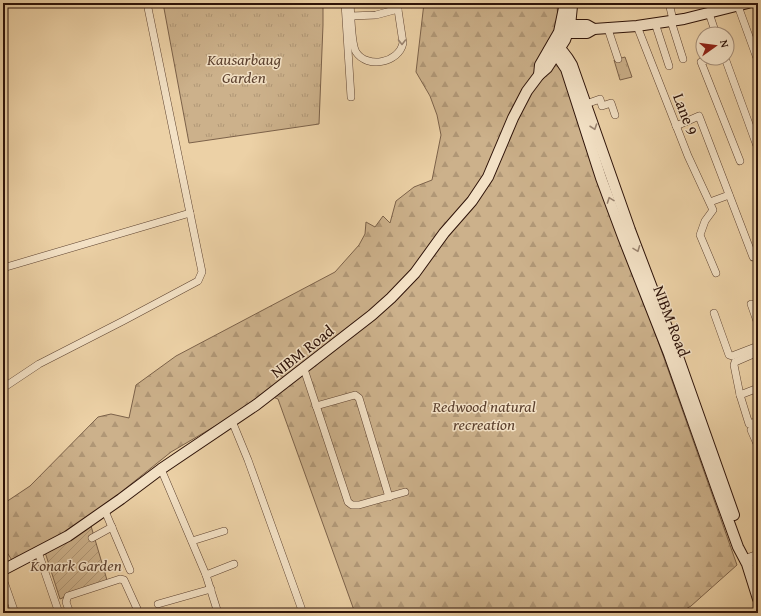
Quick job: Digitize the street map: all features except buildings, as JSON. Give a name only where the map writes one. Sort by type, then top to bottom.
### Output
[{"type":"street","points":[[3,388],[39,364],[124,322],[198,280],[202,272],[147,3]]},
{"type":"street","points":[[345,3],[351,98]]},
{"type":"street","points":[[350,3],[353,46],[356,54],[367,60],[378,62],[392,59],[402,48],[403,43],[398,6],[376,15],[351,16]]},
{"type":"street","name":"NIBM Road","points":[[565,3],[565,29]]},
{"type":"street","name":"NIBM Road","points":[[3,570],[68,536],[161,469],[256,406],[372,315],[415,273],[444,233],[472,201],[488,177],[513,118],[527,91],[539,75],[547,68],[565,29],[572,6],[571,3]]},
{"type":"street","points":[[669,3],[672,21],[683,59]]},
{"type":"street","points":[[565,29],[587,26],[594,29],[637,26],[672,21],[709,13],[722,6],[738,6],[748,3]]},
{"type":"street","points":[[738,6],[758,62]]},
{"type":"street","points":[[709,13],[713,26]]},
{"type":"street","points":[[654,23],[670,66]]},
{"type":"street","name":"Lane 9","points":[[637,26],[688,156],[713,210],[705,221],[700,235],[716,273]]},
{"type":"street","points":[[608,29],[618,59]]},
{"type":"street","name":"NIBM Road","points":[[555,49],[569,67],[586,104],[630,230],[676,351],[751,559],[758,583]]},
{"type":"street","points":[[703,66],[740,161]]},
{"type":"street","points":[[728,66],[757,146]]},
{"type":"street","name":"NIBM Road","points":[[569,67],[602,178],[623,237],[665,342],[718,492],[751,559],[758,599]]},
{"type":"street","points":[[586,104],[600,99],[602,106],[611,103],[615,115]]},
{"type":"street","points":[[676,126],[699,116],[753,257]]},
{"type":"street","points":[[710,202],[729,195]]},
{"type":"street","points":[[3,268],[190,213]]},
{"type":"street","points":[[751,304],[758,324]]},
{"type":"street","points":[[714,314],[729,355],[732,356],[758,346]]},
{"type":"street","points":[[758,352],[735,362],[734,365],[740,395],[749,424],[758,421]]},
{"type":"street","points":[[304,369],[348,502],[352,505],[359,505],[405,492]]},
{"type":"street","points":[[740,395],[758,388]]},
{"type":"street","points":[[316,406],[355,395],[359,398],[389,497]]},
{"type":"street","points":[[232,421],[248,460],[303,613]]},
{"type":"street","points":[[758,427],[751,430],[758,446]]},
{"type":"street","points":[[161,469],[206,575],[217,612],[208,613]]},
{"type":"street","points":[[105,510],[130,570]]},
{"type":"street","points":[[92,538],[112,527]]},
{"type":"street","points":[[192,541],[224,531]]},
{"type":"street","points":[[38,552],[59,613]]},
{"type":"street","points":[[206,575],[234,564]]},
{"type":"street","points":[[70,613],[66,602],[68,596],[120,578],[124,580],[139,613]]},
{"type":"street","points":[[3,579],[15,613]]},
{"type":"street","points":[[158,604],[210,589]]},
{"type":"green space","name":"Kausarbaug Garden","points":[[163,3],[323,3],[319,124],[189,143]]},
{"type":"green space","name":"Redwood natural recreation","points":[[424,3],[557,3],[560,63],[737,565],[691,606],[679,613],[355,613],[278,399],[268,395],[171,452],[81,524],[13,562],[3,546],[3,504],[30,486],[98,417],[111,414],[129,418],[136,385],[176,356],[335,272],[359,245],[365,234],[366,222],[375,227],[383,216],[390,223],[396,201],[414,187],[432,180],[441,135],[437,115],[430,96],[416,72]]},
{"type":"green space","points":[[625,57],[632,77],[620,80],[614,60]]},
{"type":"green space","name":"Konark Garden","points":[[88,526],[91,526],[107,580],[60,599],[44,549]]}]
